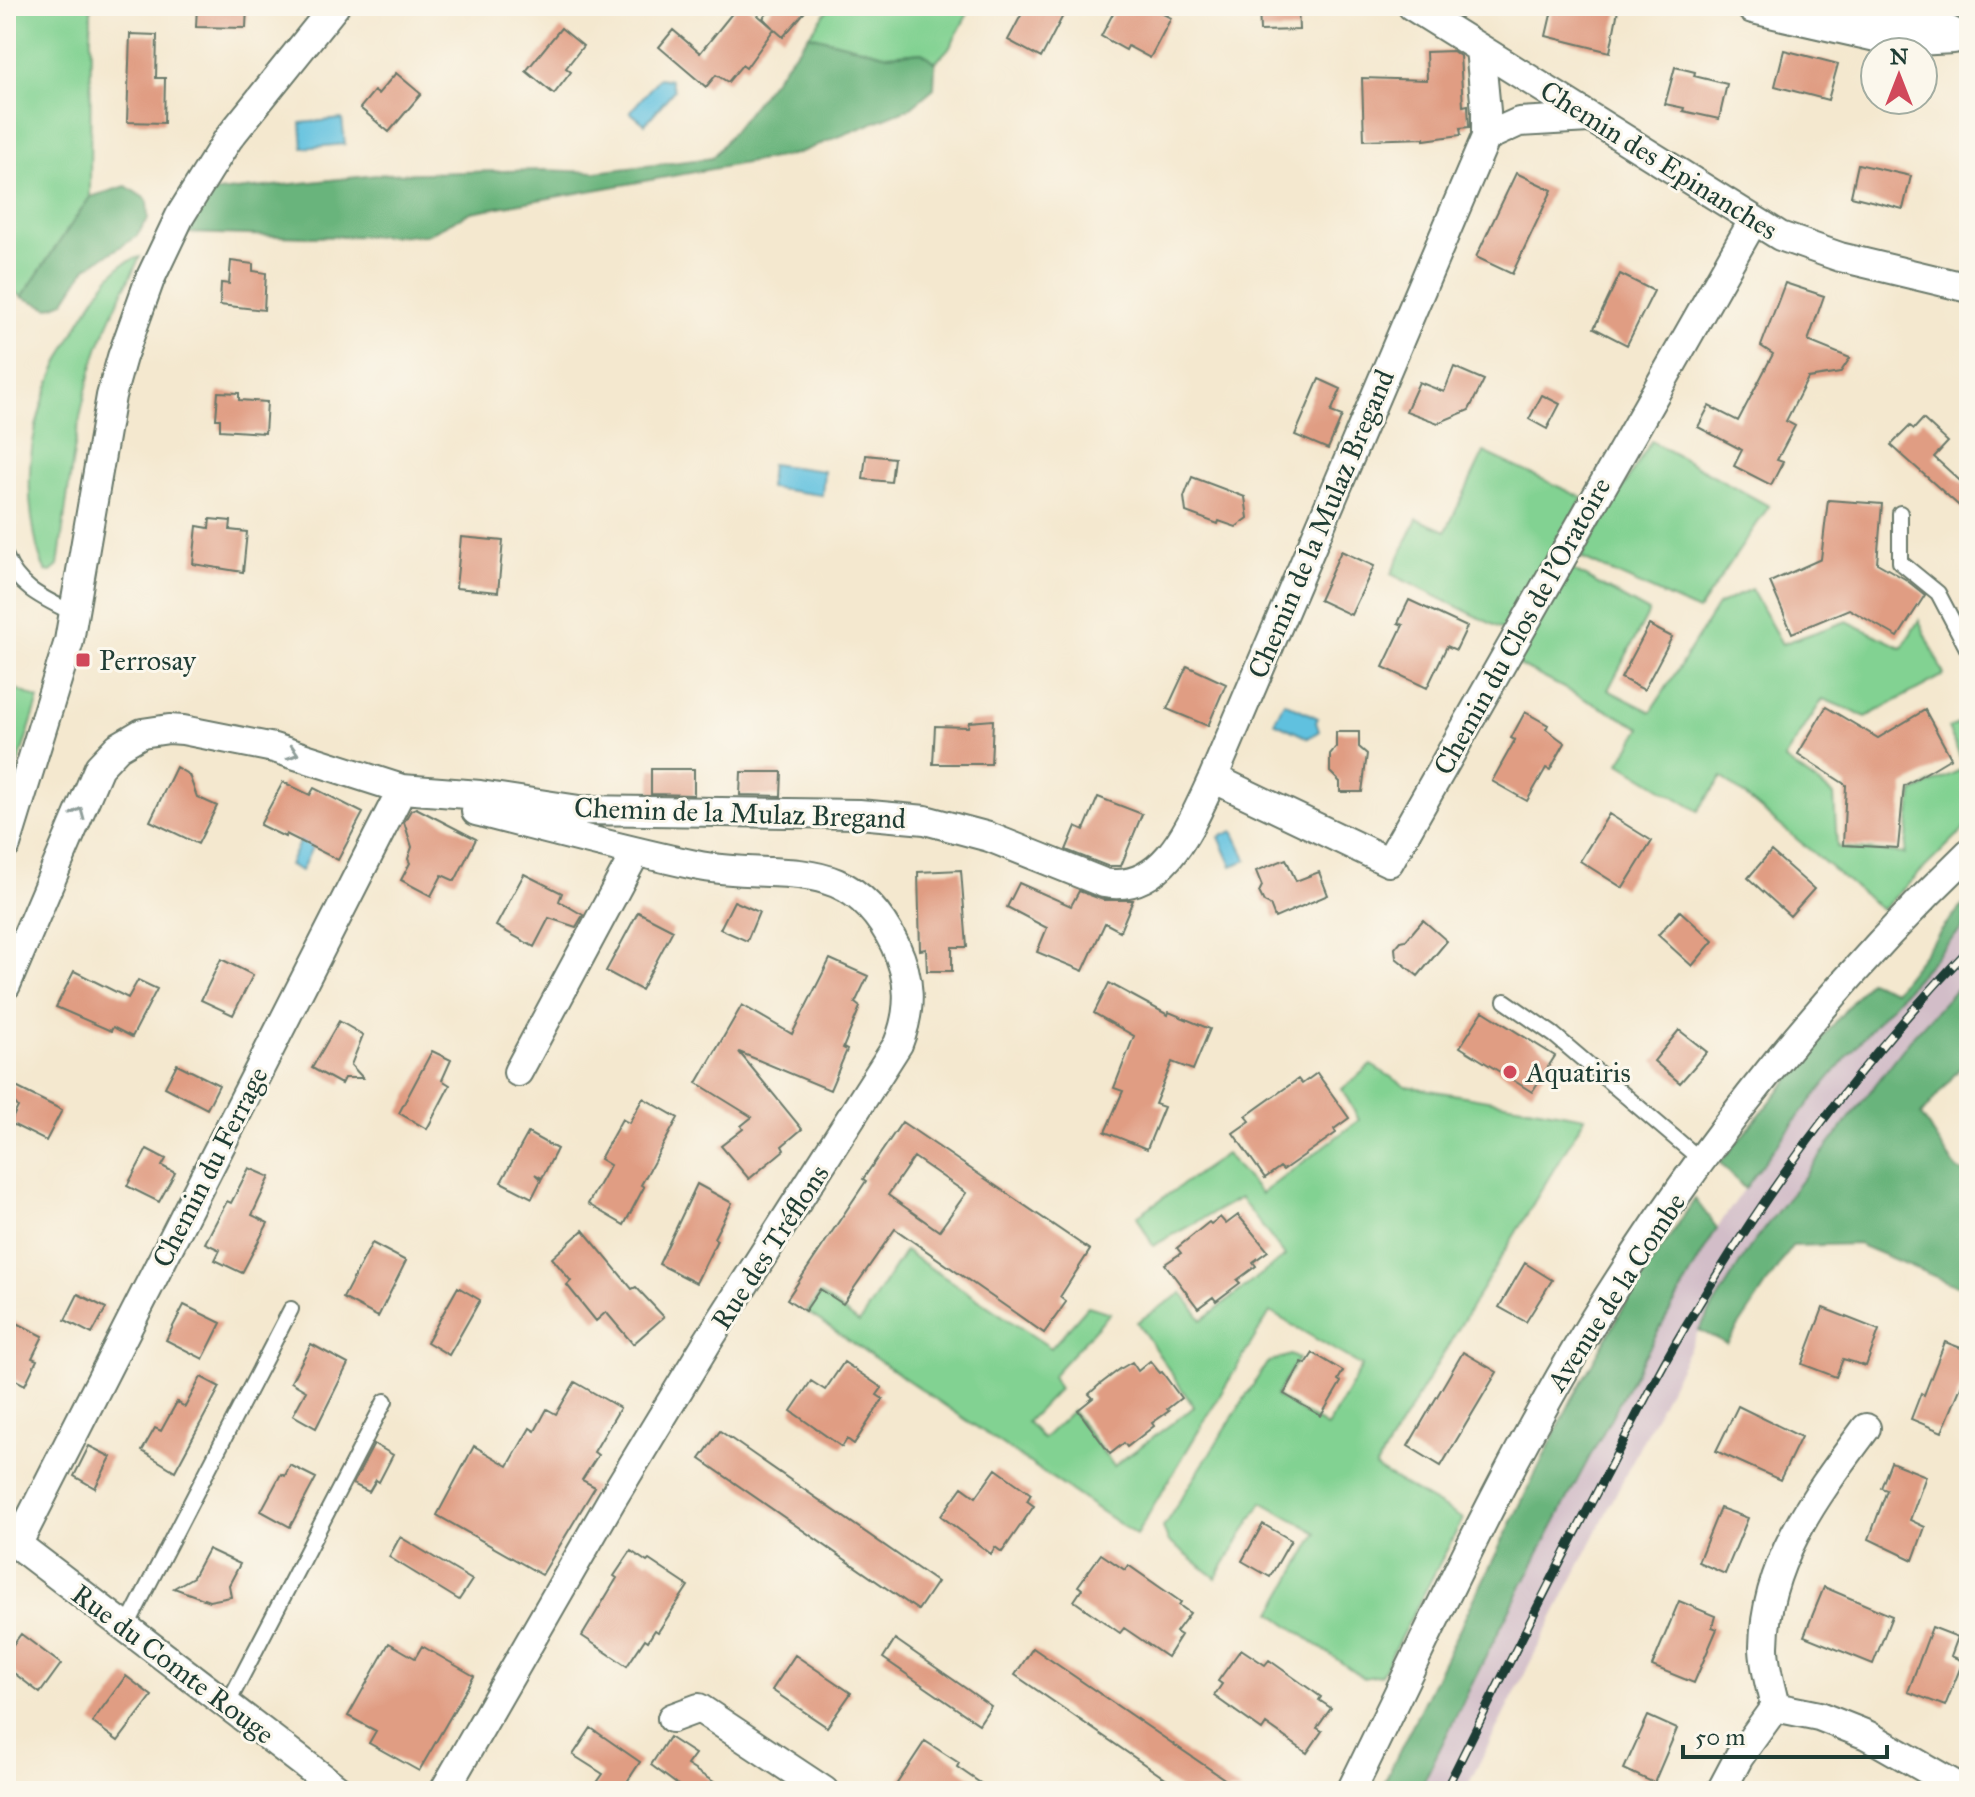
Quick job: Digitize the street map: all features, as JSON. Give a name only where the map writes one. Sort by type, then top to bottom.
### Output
[{"type":"street","points":[[6,845],[56,688],[75,614],[105,423],[122,357],[150,279],[180,216],[228,139],[335,6]]},
{"type":"street","name":"Chemin des Epinanches","points":[[1412,6],[1753,221],[1809,248],[1969,288]]},
{"type":"street","points":[[1753,6],[1889,38],[1961,38]]},
{"type":"street","points":[[1879,6],[1904,13],[1961,38]]},
{"type":"street","name":"Chemin de la Mulaz Bregand","points":[[6,985],[99,767],[118,747],[142,733],[156,730],[183,730],[274,748],[402,789],[480,795],[579,810],[859,814],[925,820],[989,837],[1084,876],[1117,885],[1142,878],[1170,856],[1213,778],[1486,137],[1480,49]]},
{"type":"street","points":[[1486,137],[1519,122],[1589,118]]},
{"type":"street","name":"Chemin du Clos de l'Oratoire","points":[[1213,778],[1389,862],[1753,221]]},
{"type":"street","name":"Rue des Tréflons","points":[[402,789],[636,852],[730,871],[805,873],[847,887],[866,901],[880,918],[901,957],[909,1001],[906,1023],[898,1044],[708,1341],[444,1791]]},
{"type":"street","name":"Chemin du Ferrage","points":[[12,1540],[402,789]]},
{"type":"street","points":[[518,1072],[636,852]]},
{"type":"street","name":"Avenue de la Combe","points":[[1351,1791],[1528,1434],[1626,1270],[1772,1068],[1846,981],[1969,853]]},
{"type":"street","points":[[1721,1791],[1739,1757],[1775,1707],[1764,1648],[1770,1604],[1781,1566],[1798,1525],[1820,1489],[1866,1428]]},
{"type":"street","name":"Rue du Comte Rouge","points":[[12,1540],[340,1791]]},
{"type":"street","points":[[1775,1707],[1819,1716],[1867,1735],[1965,1791]]},
{"type":"street","points":[[672,1718],[699,1708],[824,1791]]},
{"type":"lane","points":[[1900,513],[1900,562],[1938,593],[1969,652]]},
{"type":"lane","points":[[6,557],[16,577],[28,590],[75,614]]},
{"type":"lane","points":[[1505,1001],[1554,1035],[1702,1161]]},
{"type":"lane","points":[[126,1628],[291,1309]]},
{"type":"lane","points":[[227,1705],[385,1401]]},
{"type":"shaded area","points":[[1969,921],[1969,975],[1913,1036],[1699,1330],[1465,1791],[1419,1791],[1501,1623],[1667,1314],[1717,1228],[1782,1135],[1887,1009]]},
{"type":"green space","points":[[6,6],[91,6],[90,197],[22,297],[6,285]]},
{"type":"green space","points":[[831,6],[972,6],[950,47],[935,63],[922,52],[888,55],[809,35]]},
{"type":"green space","points":[[809,35],[888,55],[922,52],[935,63],[934,88],[910,108],[796,154],[471,212],[426,235],[308,237],[188,233],[209,193],[386,174],[542,170],[596,172],[712,158]]},
{"type":"green space","points":[[126,186],[147,200],[148,219],[136,237],[86,268],[64,302],[49,308],[22,297],[90,197]]},
{"type":"green space","points":[[140,257],[92,367],[74,452],[58,566],[51,572],[46,571],[37,545],[30,489],[30,461],[41,408],[61,357],[99,291],[123,264]]},
{"type":"green space","points":[[1651,441],[1769,506],[1698,611],[1581,558]]},
{"type":"green space","points":[[1484,452],[1583,498],[1506,631],[1391,574],[1417,519],[1446,531]]},
{"type":"green space","points":[[1567,567],[1649,612],[1608,690],[1651,712],[1718,605],[1751,589],[1782,644],[1847,621],[1902,648],[1919,620],[1944,675],[1866,717],[1823,699],[1784,759],[1834,795],[1837,847],[1905,854],[1913,792],[1965,768],[1948,728],[1966,721],[1969,724],[1969,824],[1882,910],[1722,777],[1698,811],[1620,763],[1641,728],[1515,663]]},
{"type":"green space","points":[[6,688],[39,699],[6,801]]},
{"type":"green space","points":[[1969,900],[1969,921],[1852,1051],[1745,1189],[1720,1163],[1869,981],[1894,991]]},
{"type":"green space","points":[[1969,975],[1969,1057],[1921,1115],[1956,1168],[1969,1177],[1969,1291],[1858,1244],[1792,1246],[1727,1344],[1699,1330],[1750,1247],[1913,1036]]},
{"type":"green space","points":[[1371,1065],[1406,1086],[1585,1117],[1375,1468],[1463,1519],[1381,1675],[1363,1678],[1272,1613],[1317,1533],[1262,1502],[1216,1578],[1168,1541],[1163,1527],[1267,1363],[1290,1355],[1298,1359],[1276,1396],[1327,1427],[1362,1366],[1270,1312],[1136,1535],[807,1312],[820,1294],[859,1323],[905,1251],[1051,1348],[1088,1306],[1110,1313],[1052,1376],[1059,1389],[1027,1422],[1043,1439],[1072,1411],[1114,1466],[1194,1407],[1137,1322],[1182,1293],[1202,1320],[1285,1256],[1240,1198],[1153,1246],[1137,1216],[1226,1154],[1261,1194],[1359,1120],[1342,1089]]},
{"type":"green space","points":[[1695,1199],[1717,1228],[1563,1507],[1419,1791],[1380,1791],[1572,1399],[1630,1296]]},
{"type":"water","points":[[659,78],[670,80],[674,90],[645,124],[630,112]]},
{"type":"water","points":[[342,119],[345,144],[303,148],[301,123]]},
{"type":"water","points":[[771,464],[824,471],[822,495],[769,488]]},
{"type":"water","points":[[1284,702],[1318,718],[1319,731],[1308,738],[1274,722]]},
{"type":"water","points":[[1233,831],[1247,860],[1232,866],[1219,837]]},
{"type":"water","points":[[302,836],[315,841],[301,871],[289,865]]},
{"type":"building","points":[[197,6],[247,6],[246,28],[196,27]]},
{"type":"building","points":[[738,6],[747,6],[773,28],[763,18],[774,6],[810,6],[783,37],[774,29],[746,68],[742,65],[728,82],[716,75],[706,87],[659,47],[673,30],[700,53]]},
{"type":"building","points":[[1026,6],[1068,6],[1041,58],[1008,40]]},
{"type":"building","points":[[1117,6],[1167,6],[1163,14],[1171,18],[1150,58],[1128,46],[1126,50],[1101,36]]},
{"type":"building","points":[[1259,6],[1298,6],[1299,30],[1260,31]]},
{"type":"building","points":[[1553,6],[1599,6],[1618,10],[1610,52],[1546,36]]},
{"type":"building","points":[[561,28],[583,46],[566,68],[571,72],[554,94],[526,71]]},
{"type":"building","points":[[130,34],[157,35],[156,78],[165,78],[164,123],[127,122]]},
{"type":"building","points":[[1784,50],[1838,64],[1828,100],[1775,86]]},
{"type":"building","points":[[1453,51],[1460,56],[1463,106],[1468,105],[1469,127],[1460,128],[1461,135],[1424,140],[1364,140],[1362,78],[1427,80],[1426,52]]},
{"type":"building","points":[[1675,67],[1695,72],[1694,76],[1727,84],[1719,119],[1665,104]]},
{"type":"building","points":[[396,73],[421,94],[389,132],[360,108],[374,91],[378,94]]},
{"type":"building","points":[[1858,164],[1911,176],[1903,209],[1851,196]]},
{"type":"building","points":[[1516,173],[1552,190],[1512,274],[1476,257]]},
{"type":"building","points":[[231,261],[253,264],[253,271],[266,273],[264,310],[220,305],[221,283],[229,284]]},
{"type":"building","points":[[1620,274],[1654,291],[1627,345],[1594,328]]},
{"type":"building","points":[[1785,283],[1824,296],[1808,341],[1850,358],[1840,373],[1808,378],[1786,421],[1795,426],[1777,460],[1783,462],[1771,485],[1734,466],[1742,450],[1698,427],[1709,406],[1738,421],[1773,354],[1761,346]]},
{"type":"building","points":[[1454,367],[1484,380],[1469,410],[1438,423],[1406,411],[1419,382],[1444,392]]},
{"type":"building","points":[[1319,379],[1341,389],[1331,412],[1342,416],[1328,449],[1295,435]]},
{"type":"building","points":[[218,392],[239,393],[239,400],[267,402],[265,433],[220,430],[220,419],[216,419]]},
{"type":"building","points":[[1542,395],[1560,404],[1547,429],[1529,419]]},
{"type":"building","points":[[1923,419],[1948,442],[1934,457],[1969,489],[1969,508],[1966,512],[1891,445],[1910,426],[1914,429]]},
{"type":"building","points":[[866,455],[894,458],[891,482],[863,479]]},
{"type":"building","points":[[1192,477],[1245,497],[1248,518],[1236,527],[1186,512],[1184,497]]},
{"type":"building","points":[[1828,500],[1882,504],[1877,563],[1925,595],[1898,637],[1849,609],[1792,633],[1770,582],[1821,559]]},
{"type":"building","points":[[210,519],[231,521],[230,530],[247,532],[243,572],[193,564],[197,526],[209,528]]},
{"type":"building","points":[[461,537],[503,541],[498,592],[456,588]]},
{"type":"building","points":[[1341,551],[1374,566],[1351,615],[1319,600]]},
{"type":"building","points":[[1409,600],[1467,627],[1456,650],[1447,646],[1427,688],[1383,667],[1403,625],[1398,623]]},
{"type":"building","points":[[1649,625],[1672,637],[1644,690],[1621,678]]},
{"type":"building","points":[[1187,666],[1226,684],[1208,726],[1167,709]]},
{"type":"building","points":[[1826,707],[1878,738],[1925,710],[1951,758],[1904,786],[1898,848],[1843,845],[1846,785],[1798,754]]},
{"type":"building","points":[[1525,712],[1548,725],[1546,729],[1565,743],[1527,801],[1492,781],[1515,740],[1511,738]]},
{"type":"building","points":[[993,720],[991,764],[933,764],[935,726],[968,727],[969,722]]},
{"type":"building","points":[[1336,732],[1359,732],[1359,747],[1367,754],[1362,792],[1340,792],[1340,782],[1330,772],[1330,754],[1336,747]]},
{"type":"building","points":[[176,767],[189,775],[197,797],[217,806],[198,844],[150,821]]},
{"type":"building","points":[[651,769],[694,769],[694,795],[651,794]]},
{"type":"building","points":[[741,772],[782,772],[781,796],[740,795]]},
{"type":"building","points":[[283,782],[310,795],[314,788],[363,813],[338,860],[286,834],[285,837],[260,825]]},
{"type":"building","points":[[1098,797],[1142,814],[1121,866],[1107,866],[1066,850],[1076,826],[1084,830]]},
{"type":"building","points":[[416,808],[476,839],[455,881],[442,875],[431,896],[401,880],[410,863],[408,859],[412,847],[404,822],[411,810]]},
{"type":"building","points":[[1609,814],[1652,841],[1623,888],[1580,861]]},
{"type":"building","points":[[1771,851],[1814,889],[1790,916],[1748,878]]},
{"type":"building","points":[[1286,859],[1296,881],[1319,872],[1328,895],[1275,918],[1270,905],[1264,902],[1259,892],[1262,886],[1256,871]]},
{"type":"building","points":[[961,870],[967,947],[952,947],[952,971],[927,971],[926,949],[920,950],[918,872]]},
{"type":"building","points":[[524,874],[562,893],[559,901],[583,915],[576,927],[549,918],[534,947],[496,926]]},
{"type":"building","points":[[1019,883],[1071,906],[1079,891],[1103,900],[1133,900],[1120,931],[1105,923],[1083,971],[1037,952],[1047,928],[1007,907]]},
{"type":"building","points":[[734,901],[759,912],[747,941],[720,929]]},
{"type":"building","points":[[1680,911],[1713,941],[1692,966],[1658,935]]},
{"type":"building","points":[[638,912],[673,930],[641,990],[606,971]]},
{"type":"building","points":[[1423,920],[1447,941],[1418,976],[1396,958],[1395,948]]},
{"type":"building","points":[[221,959],[253,975],[233,1015],[201,1000]]},
{"type":"building","points":[[830,959],[868,976],[855,1003],[860,1007],[830,1090],[739,1052],[802,1129],[782,1146],[784,1150],[749,1179],[721,1146],[743,1129],[741,1126],[752,1117],[697,1083],[742,1005],[792,1034]]},
{"type":"building","points":[[74,971],[128,998],[138,980],[157,989],[132,1037],[56,1007]]},
{"type":"building","points":[[1109,983],[1168,1015],[1169,1012],[1210,1029],[1193,1070],[1172,1062],[1155,1104],[1164,1107],[1147,1149],[1105,1132],[1123,1091],[1114,1088],[1134,1036],[1094,1013]]},
{"type":"building","points":[[1483,1011],[1555,1056],[1532,1092],[1460,1047]]},
{"type":"building","points":[[339,1021],[363,1035],[351,1065],[363,1078],[344,1078],[341,1084],[312,1068]]},
{"type":"building","points":[[1679,1030],[1707,1052],[1680,1083],[1654,1061]]},
{"type":"building","points":[[432,1051],[451,1060],[442,1080],[450,1085],[427,1129],[399,1113]]},
{"type":"building","points":[[177,1064],[219,1085],[207,1109],[165,1087]]},
{"type":"building","points":[[1317,1073],[1349,1118],[1334,1129],[1336,1133],[1283,1170],[1280,1167],[1265,1178],[1233,1133],[1250,1121],[1246,1116],[1298,1079],[1302,1084]]},
{"type":"building","points":[[6,1082],[62,1110],[46,1141],[10,1123],[18,1107],[6,1092]]},
{"type":"building","points":[[643,1098],[678,1118],[641,1185],[644,1187],[624,1225],[588,1204],[610,1165],[600,1159],[622,1119],[629,1123]]},
{"type":"building","points":[[902,1122],[1090,1250],[1060,1297],[1066,1302],[1044,1333],[895,1229],[843,1304],[820,1289],[805,1311],[787,1299],[866,1181],[863,1179]],"holes":[[[914,1157],[966,1193],[939,1231],[888,1195]]]},
{"type":"building","points":[[528,1133],[557,1149],[542,1178],[535,1174],[541,1180],[532,1198],[501,1182]]},
{"type":"building","points":[[147,1149],[166,1159],[162,1166],[175,1173],[159,1202],[127,1186]]},
{"type":"building","points":[[249,1168],[270,1177],[252,1215],[268,1223],[242,1273],[215,1260],[220,1250],[205,1243]]},
{"type":"building","points":[[697,1184],[732,1203],[696,1283],[659,1264]]},
{"type":"building","points":[[1238,1215],[1268,1251],[1253,1262],[1256,1266],[1237,1280],[1240,1283],[1216,1301],[1213,1297],[1198,1308],[1165,1264],[1181,1253],[1177,1248],[1209,1222],[1211,1224],[1220,1217],[1226,1224]]},
{"type":"building","points":[[583,1230],[632,1289],[636,1287],[664,1317],[633,1344],[606,1312],[596,1321],[567,1285],[571,1281],[552,1258]]},
{"type":"building","points":[[372,1243],[406,1261],[378,1317],[343,1298]]},
{"type":"building","points":[[1525,1263],[1552,1280],[1526,1322],[1499,1307]]},
{"type":"building","points":[[458,1287],[480,1300],[449,1355],[427,1342]]},
{"type":"building","points":[[78,1294],[106,1308],[92,1334],[65,1320]]},
{"type":"building","points":[[184,1305],[221,1323],[203,1359],[166,1340]]},
{"type":"building","points":[[1823,1308],[1879,1330],[1866,1366],[1843,1359],[1836,1377],[1802,1364]]},
{"type":"building","points":[[13,1321],[43,1336],[32,1358],[37,1360],[25,1385],[6,1375],[6,1335]]},
{"type":"building","points":[[1945,1342],[1969,1351],[1969,1386],[1962,1384],[1942,1432],[1911,1419]]},
{"type":"building","points":[[311,1344],[348,1364],[316,1428],[293,1415],[306,1391],[291,1382]]},
{"type":"building","points":[[1463,1352],[1497,1372],[1441,1466],[1408,1446]]},
{"type":"building","points":[[1313,1353],[1343,1371],[1338,1380],[1341,1382],[1321,1416],[1284,1394],[1302,1362],[1306,1364]]},
{"type":"building","points":[[1150,1361],[1181,1398],[1152,1423],[1154,1426],[1127,1447],[1124,1443],[1110,1454],[1078,1410],[1093,1398],[1089,1394],[1120,1369],[1132,1362],[1138,1371]]},
{"type":"building","points":[[844,1362],[882,1388],[877,1395],[883,1399],[854,1444],[847,1439],[842,1447],[791,1411],[811,1381],[825,1390]]},
{"type":"building","points":[[201,1377],[220,1387],[175,1471],[142,1451],[155,1428],[161,1431],[177,1402],[185,1407]]},
{"type":"building","points":[[575,1382],[620,1408],[594,1452],[598,1455],[582,1480],[595,1487],[542,1575],[437,1515],[474,1446],[508,1466],[530,1428],[535,1431],[547,1409],[556,1414]]},
{"type":"building","points":[[1738,1406],[1801,1437],[1780,1480],[1716,1451]]},
{"type":"building","points":[[720,1431],[937,1582],[918,1610],[700,1459]]},
{"type":"building","points":[[374,1444],[393,1455],[379,1482],[376,1480],[369,1492],[353,1484]]},
{"type":"building","points":[[89,1446],[111,1457],[95,1488],[74,1476]]},
{"type":"building","points":[[1891,1462],[1926,1476],[1910,1520],[1925,1527],[1913,1560],[1869,1539],[1887,1490],[1881,1488]]},
{"type":"building","points":[[290,1465],[316,1478],[290,1527],[261,1511],[281,1474],[285,1476]]},
{"type":"building","points":[[996,1469],[1031,1494],[1027,1501],[1034,1506],[1002,1552],[995,1547],[991,1554],[941,1516],[962,1487],[976,1497]]},
{"type":"building","points":[[1720,1508],[1748,1518],[1725,1574],[1698,1562]]},
{"type":"building","points":[[1263,1524],[1291,1540],[1270,1577],[1242,1561]]},
{"type":"building","points":[[400,1537],[472,1580],[459,1600],[389,1557]]},
{"type":"building","points":[[208,1549],[240,1564],[229,1585],[231,1597],[209,1601],[174,1588],[193,1577]]},
{"type":"building","points":[[631,1551],[688,1586],[658,1632],[655,1630],[648,1641],[645,1639],[627,1666],[582,1636]]},
{"type":"building","points":[[1101,1554],[1125,1570],[1128,1565],[1181,1602],[1179,1605],[1190,1613],[1176,1632],[1181,1635],[1167,1657],[1124,1628],[1120,1633],[1074,1601],[1082,1589],[1078,1586]]},
{"type":"building","points":[[1824,1587],[1892,1616],[1873,1664],[1804,1636]]},
{"type":"building","points":[[1679,1601],[1715,1616],[1712,1627],[1717,1629],[1694,1683],[1652,1666]]},
{"type":"building","points":[[1932,1627],[1958,1637],[1951,1656],[1963,1661],[1945,1706],[1908,1692]]},
{"type":"building","points":[[21,1634],[61,1664],[40,1693],[6,1667],[6,1654]]},
{"type":"building","points":[[895,1639],[991,1706],[979,1724],[883,1658]]},
{"type":"building","points":[[389,1643],[415,1658],[422,1646],[474,1676],[419,1771],[369,1743],[376,1731],[348,1716]]},
{"type":"building","points":[[1033,1648],[1242,1791],[1183,1791],[1015,1675]]},
{"type":"building","points":[[1241,1649],[1265,1665],[1269,1660],[1321,1697],[1319,1700],[1331,1708],[1317,1728],[1322,1731],[1307,1753],[1266,1724],[1262,1730],[1214,1696],[1222,1684],[1218,1681]]},
{"type":"building","points":[[795,1655],[851,1693],[827,1727],[772,1690]]},
{"type":"building","points":[[126,1676],[152,1696],[118,1741],[92,1722]]},
{"type":"building","points":[[1648,1716],[1677,1729],[1654,1783],[1624,1769]]},
{"type":"building","points":[[591,1728],[640,1762],[621,1791],[591,1791],[603,1774],[573,1755]]},
{"type":"building","points":[[669,1737],[695,1754],[687,1765],[728,1791],[686,1791],[651,1765]]},
{"type":"building","points":[[925,1741],[959,1763],[957,1767],[992,1791],[892,1791]]},
{"type":"railway","points":[[1445,1791],[1650,1390],[1726,1261],[1822,1121],[1893,1033],[1969,949]]},
{"type":"place","name":"Perrosay","points":[[83,660]]},
{"type":"place","name":"Aquatiris","points":[[1510,1072]]}]
